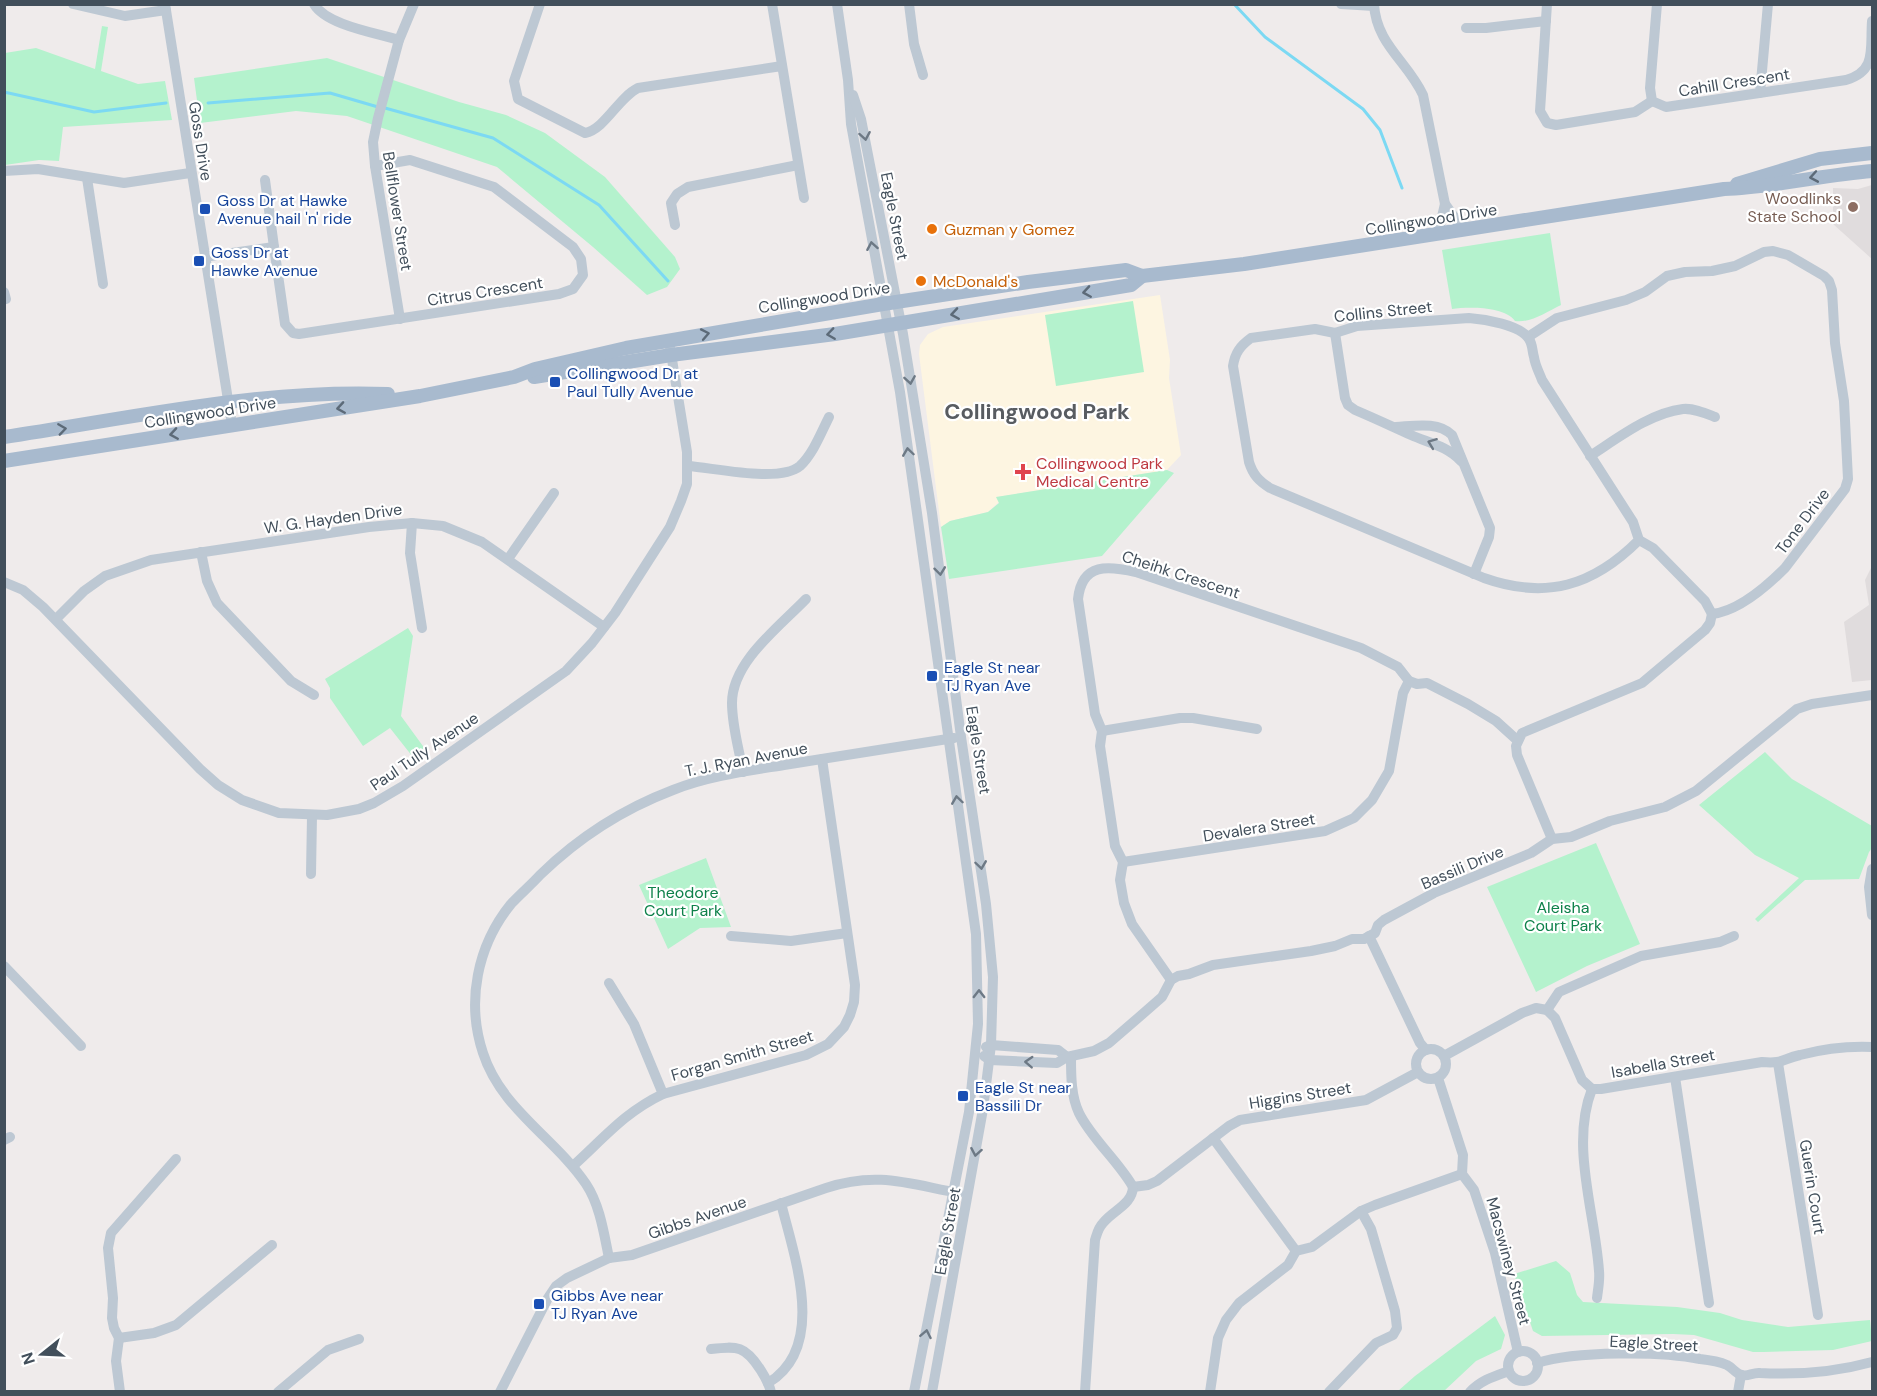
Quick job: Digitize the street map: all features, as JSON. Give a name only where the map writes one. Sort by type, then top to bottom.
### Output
[{"type":"main road","name":"Collingwood Drive","points":[[1724,189],[1820,159],[1872,153]]},
{"type":"main road","name":"Collingwood Drive","points":[[4,461],[420,396],[514,377],[536,377],[890,303],[1126,270],[1142,276],[1244,264],[1724,189],[1755,188],[1827,175],[1872,171]]},
{"type":"main road","name":"Collingwood Drive","points":[[670,348],[835,334],[1131,285],[1142,276]]},
{"type":"main road","name":"Collingwood Drive","points":[[4,437],[227,402],[295,395],[420,396]]},
{"type":"street","points":[[73,4],[125,16],[165,7]]},
{"type":"street","points":[[314,4],[318,11],[331,19],[399,40]]},
{"type":"street","name":"Bellflower Street","points":[[400,319],[373,142],[399,40],[414,4]]},
{"type":"street","points":[[540,4],[514,81],[518,99],[585,133],[593,131],[628,93],[638,88],[782,66]]},
{"type":"street","points":[[772,4],[804,198]]},
{"type":"street","name":"Eagle Street","points":[[837,4],[849,80],[861,119],[890,303],[939,560],[961,736],[978,839],[993,977],[990,1060],[969,1195],[932,1392]]},
{"type":"street","points":[[909,4],[914,44],[923,75]]},
{"type":"street","points":[[1341,4],[1374,5],[1385,41],[1392,53],[1416,81],[1423,95],[1445,204],[1457,221],[1467,230]]},
{"type":"street","points":[[1547,4],[1540,111],[1547,123],[1556,126],[1635,112],[1652,101],[1650,88],[1657,4]]},
{"type":"street","points":[[1760,93],[1768,4]]},
{"type":"street","name":"Goss Drive","points":[[165,7],[232,425]]},
{"type":"street","points":[[1466,28],[1546,21]]},
{"type":"street","name":"Cahill Crescent","points":[[1652,101],[1674,106],[1857,76],[1865,71],[1869,64],[1872,21]]},
{"type":"street","name":"Citrus Crescent","points":[[274,247],[285,324],[293,333],[299,334],[559,294],[573,289],[583,276],[581,259],[573,247],[494,187],[410,160],[375,166]]},
{"type":"street","points":[[675,225],[671,203],[677,194],[688,187],[798,165]]},
{"type":"street","points":[[4,171],[38,169],[124,183],[190,173]]},
{"type":"street","points":[[87,178],[103,284]]},
{"type":"street","points":[[204,257],[274,247],[265,180]]},
{"type":"street","points":[[1438,234],[1445,204]]},
{"type":"street","name":"Tone Drive","points":[[1528,337],[1557,318],[1626,300],[1646,292],[1667,276],[1735,266],[1764,252],[1773,251],[1788,255],[1829,281],[1832,290],[1834,343],[1844,401],[1848,470],[1845,489],[1775,579],[1732,610],[1712,614]]},
{"type":"street","name":"Collins Street","points":[[1528,337],[1504,324],[1469,318],[1357,326],[1335,333],[1314,329],[1256,337],[1243,344],[1235,355],[1233,366],[1252,471],[1270,488],[1508,587],[1540,590],[1586,578],[1603,569],[1639,540]]},
{"type":"street","name":"Eagle Street","points":[[895,323],[948,739],[976,934],[979,986],[976,1052],[969,1112],[914,1392]]},
{"type":"street","points":[[1335,333],[1348,405],[1410,435],[1445,448],[1454,453],[1463,464]]},
{"type":"street","points":[[1528,337],[1542,380],[1633,522],[1639,540],[1653,549],[1705,601],[1712,614],[1705,630],[1642,683],[1521,733],[1517,755],[1552,839]]},
{"type":"street","name":"Paul Tully Avenue","points":[[4,582],[23,590],[56,619],[218,785],[242,800],[267,810],[287,814],[312,816],[359,809],[403,786],[566,671],[604,627],[670,527],[687,484],[688,466],[670,348]]},
{"type":"street","points":[[1590,456],[1644,423],[1665,414],[1684,409],[1699,411],[1715,417]]},
{"type":"street","points":[[688,466],[775,475],[791,471],[799,467],[806,458],[829,417]]},
{"type":"street","points":[[1396,427],[1435,426],[1446,429],[1456,443],[1490,528],[1489,537],[1474,574]]},
{"type":"street","points":[[508,559],[554,493]]},
{"type":"street","points":[[412,523],[410,553],[422,628]]},
{"type":"street","name":"W. G. Hayden Drive","points":[[56,619],[94,583],[112,573],[151,560],[378,525],[412,523],[443,526],[470,535],[604,627]]},
{"type":"street","points":[[201,552],[207,581],[217,603],[291,681],[314,695]]},
{"type":"street","name":"Cheihk Crescent","points":[[1171,980],[1132,924],[1124,903],[1120,880],[1124,862],[1115,846],[1100,746],[1102,731],[1095,714],[1078,599],[1082,583],[1088,574],[1097,569],[1110,567],[1136,572],[1361,648],[1398,667],[1409,681],[1417,684],[1427,683],[1467,704],[1496,722],[1518,740]]},
{"type":"street","points":[[743,772],[732,702],[739,673],[748,659],[806,599]]},
{"type":"street","name":"Devalera Street","points":[[1124,862],[1325,831],[1354,818],[1372,800],[1389,771],[1403,693],[1409,681]]},
{"type":"street","name":"Bassili Drive","points":[[1171,980],[1213,964],[1311,951],[1370,936],[1384,920],[1434,893],[1531,853],[1552,839],[1571,837],[1610,821],[1665,807],[1696,791],[1797,708],[1872,695]]},
{"type":"street","points":[[1102,731],[1187,718],[1257,729]]},
{"type":"street","name":"T. J. Ryan Avenue","points":[[609,1258],[588,1186],[573,1166],[511,1103],[496,1081],[484,1056],[477,1034],[475,992],[478,968],[497,923],[512,903],[565,851],[618,816],[674,789],[743,772],[961,736]]},
{"type":"street","name":"Forgan Smith Street","points":[[573,1166],[626,1115],[641,1104],[663,1094],[806,1055],[828,1044],[844,1027],[854,1002],[855,985],[822,759]]},
{"type":"street","points":[[311,874],[312,816]]},
{"type":"street","points":[[1872,869],[1869,887],[1872,915]]},
{"type":"street","points":[[731,936],[791,940],[847,933]]},
{"type":"street","points":[[1370,936],[1420,1043],[1426,1050]]},
{"type":"street","points":[[1444,1056],[1522,1013],[1536,1008],[1547,1010],[1559,993],[1641,956],[1720,942],[1734,936]]},
{"type":"street","points":[[4,966],[81,1046]]},
{"type":"street","points":[[976,1052],[990,1060],[1057,1063],[1069,1057],[1094,1051],[1109,1043],[1162,997],[1171,980]]},
{"type":"street","points":[[609,983],[634,1024],[663,1094]]},
{"type":"street","name":"Isabella Street","points":[[1547,1010],[1555,1018],[1582,1080],[1592,1089],[1762,1062],[1778,1063],[1798,1055],[1855,1046],[1872,1047]]},
{"type":"street","points":[[976,1052],[991,1045],[1058,1050],[1069,1057]]},
{"type":"street","points":[[1426,1050],[1436,1050],[1444,1056],[1445,1071],[1438,1078],[1425,1078],[1418,1072],[1417,1059],[1426,1050]]},
{"type":"street","points":[[1069,1057],[1074,1100],[1080,1114],[1133,1186],[1128,1201],[1103,1222],[1095,1240],[1085,1392]]},
{"type":"street","name":"Guerin Court","points":[[1778,1063],[1818,1315]]},
{"type":"street","name":"Higgins Street","points":[[1133,1186],[1148,1185],[1156,1181],[1240,1120],[1366,1100],[1418,1072]]},
{"type":"street","points":[[1675,1077],[1709,1303]]},
{"type":"street","name":"Macswiney Street","points":[[1438,1078],[1463,1155],[1462,1174],[1474,1190],[1491,1242],[1518,1352]]},
{"type":"street","points":[[1592,1089],[1585,1108],[1582,1145],[1600,1273],[1597,1298]]},
{"type":"street","points":[[1213,1138],[1296,1251]]},
{"type":"street","points":[[120,1392],[116,1361],[119,1338],[112,1318],[109,1239],[111,1233],[176,1159]]},
{"type":"street","points":[[1210,1392],[1218,1338],[1226,1320],[1239,1303],[1288,1265],[1296,1251],[1312,1247],[1361,1211],[1462,1174]]},
{"type":"street","name":"Gibbs Avenue","points":[[500,1392],[556,1286],[567,1278],[609,1258],[632,1255],[842,1182],[892,1179],[969,1195]]},
{"type":"street","points":[[711,1349],[731,1347],[742,1349],[751,1355],[770,1387],[793,1359],[802,1316],[801,1283],[781,1203]]},
{"type":"street","points":[[1329,1392],[1376,1343],[1393,1335],[1397,1328],[1395,1311],[1371,1229],[1361,1211]]},
{"type":"street","points":[[119,1338],[154,1333],[176,1325],[272,1245]]},
{"type":"street","points":[[278,1392],[328,1350],[359,1339]]},
{"type":"street","points":[[1518,1352],[1532,1354],[1537,1363],[1536,1372],[1527,1380],[1518,1380],[1509,1371],[1509,1360],[1518,1352]]},
{"type":"street","name":"Eagle Street","points":[[1537,1363],[1564,1356],[1642,1354],[1699,1358],[1728,1365],[1741,1375],[1748,1376],[1756,1372],[1771,1374],[1832,1371],[1872,1362]]},
{"type":"street","points":[[1470,1392],[1490,1378],[1509,1371]]},
{"type":"street","points":[[1738,1392],[1741,1375]]},
{"type":"street","points":[[1527,1380],[1531,1392]]},
{"type":"shaded area","name":"Woodlinks State School","points":[[1872,185],[1872,259],[1833,224],[1833,188],[1858,189]]},
{"type":"shaded area","points":[[1160,295],[1170,360],[1169,378],[1181,455],[1167,470],[997,497],[999,502],[988,512],[950,521],[941,527],[919,354],[920,345],[928,334],[943,327]]},
{"type":"shaded area","points":[[1872,566],[1872,680],[1852,682],[1844,622],[1869,605],[1865,580]]},
{"type":"green space","points":[[102,26],[108,27],[101,71],[138,84],[165,81],[172,120],[63,127],[59,161],[39,160],[5,165],[5,53],[36,48],[95,69]]},
{"type":"green space","points":[[327,58],[459,102],[506,115],[545,133],[605,177],[675,257],[680,269],[667,287],[647,295],[497,167],[347,116],[296,111],[200,123],[194,78]]},
{"type":"green space","points":[[1550,233],[1561,305],[1539,316],[1521,321],[1515,321],[1510,316],[1494,310],[1452,309],[1442,250]]},
{"type":"green space","points":[[1133,301],[1144,372],[1056,386],[1045,315]]},
{"type":"green space","points":[[1167,470],[1174,473],[1102,556],[949,579],[941,527],[950,521],[988,512],[999,503],[996,497]]},
{"type":"green space","points":[[408,628],[413,636],[401,716],[428,753],[416,761],[390,728],[363,746],[330,698],[330,688],[325,679]]},
{"type":"green space","points":[[1765,752],[1792,779],[1872,826],[1872,848],[1859,879],[1805,880],[1758,922],[1755,919],[1799,878],[1755,855],[1699,805]]},
{"type":"green space","name":"Aleisha Court Park","points":[[1596,843],[1640,944],[1587,966],[1536,992],[1487,887]]},
{"type":"green space","name":"Theodore Court Park","points":[[706,858],[731,927],[700,928],[668,949],[639,885]]},
{"type":"green space","points":[[1556,1261],[1570,1273],[1577,1295],[1583,1302],[1677,1307],[1788,1327],[1870,1320],[1872,1341],[1833,1350],[1753,1352],[1694,1335],[1542,1336],[1533,1331],[1514,1274]]},
{"type":"green space","points":[[1495,1316],[1505,1335],[1501,1349],[1476,1361],[1444,1391],[1398,1391],[1415,1376]]},
{"type":"waterway","points":[[1234,4],[1265,37],[1363,109],[1380,130],[1402,188]]},
{"type":"waterway","points":[[4,92],[94,112],[166,103]]},
{"type":"waterway","points":[[208,103],[330,93],[378,107]]},
{"type":"waterway","points":[[385,108],[493,138],[599,205],[668,281]]},
{"type":"place","name":"Woodlinks State School","points":[[1853,207]]},
{"type":"place","name":"Goss Dr at Hawke Avenue hail 'n' ride","points":[[205,209]]},
{"type":"place","name":"Guzman y Gomez","points":[[932,229]]},
{"type":"place","name":"Goss Dr at Hawke Avenue","points":[[199,261]]},
{"type":"place","name":"McDonald's","points":[[921,281]]},
{"type":"place","name":"Collingwood Dr at Paul Tully Avenue","points":[[555,382]]},
{"type":"place","name":"Collingwood Park Medical Centre","points":[[1023,472]]},
{"type":"place","name":"Eagle St near TJ Ryan Ave","points":[[932,676]]},
{"type":"place","name":"Eagle St near Bassili Dr","points":[[963,1096]]},
{"type":"place","name":"Gibbs Ave near TJ Ryan Ave","points":[[539,1304]]},
{"type":"district","name":"Collingwood Park","points":[[1037,411]]}]
